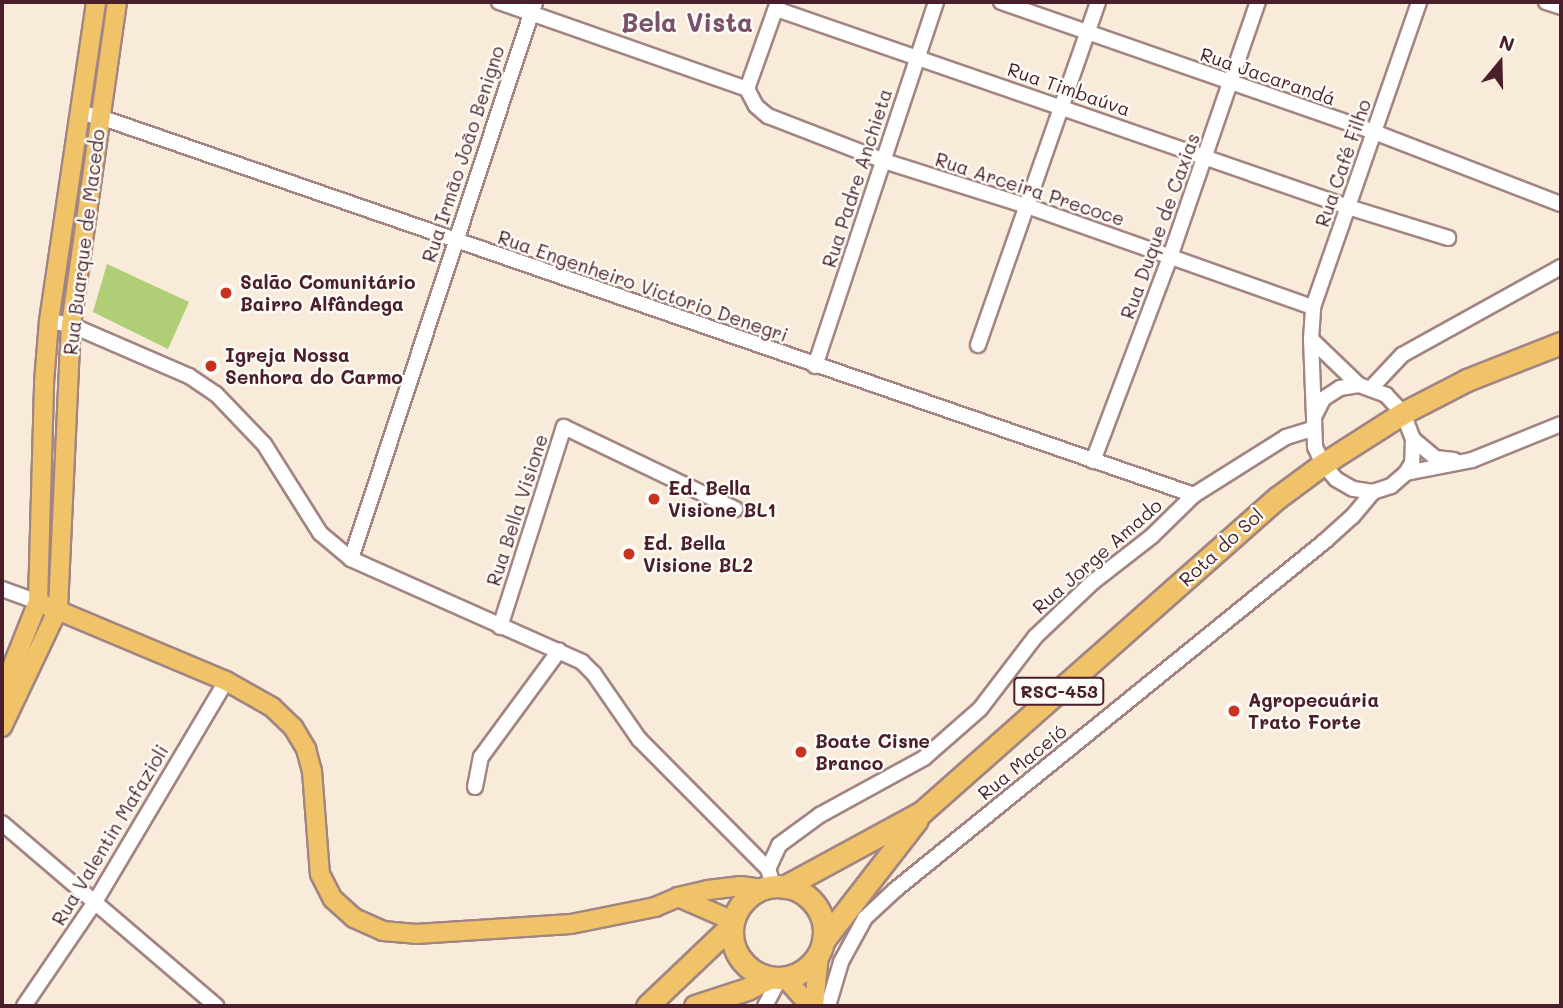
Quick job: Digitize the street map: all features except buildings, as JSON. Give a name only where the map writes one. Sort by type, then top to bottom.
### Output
[{"type":"highway","name":"Rota do Sol","points":[[821,948],[922,813],[1277,498],[1323,464],[1403,413],[1467,380],[1561,343]]},
{"type":"highway","name":"Rota do Sol","points":[[772,883],[922,813]]},
{"type":"highway","name":"RSC-453","points":[[647,1006],[733,923],[747,898],[772,883]]},
{"type":"highway","points":[[772,883],[797,891],[817,908],[823,924],[821,948]]},
{"type":"highway","points":[[733,923],[734,948],[740,958],[752,971],[778,978]]},
{"type":"highway","name":"RSC-453","points":[[695,1006],[810,965],[821,948]]},
{"type":"main road","name":"Rua Buarque de Macedo","points":[[2,727],[9,690],[38,603],[44,382],[49,321],[96,2]]},
{"type":"main road","name":"Rua Buarque de Macedo","points":[[9,690],[58,609],[71,325],[117,2]]},
{"type":"main road","points":[[38,603],[58,609],[226,681],[272,707],[293,727],[306,749],[312,771],[320,874],[333,899],[354,918],[383,931],[442,933],[571,924],[655,907],[678,897],[772,883]]},
{"type":"main road","points":[[678,897],[733,923]]},
{"type":"main road","points":[[812,1006],[821,948]]},
{"type":"main road","points":[[778,978],[812,1006]]},
{"type":"street","points":[[499,2],[533,7],[747,89],[777,5]]},
{"type":"street","name":"Rua Padre Anchieta","points":[[815,366],[936,2]]},
{"type":"street","name":"Rua Jacarandá","points":[[1001,2],[1374,132],[1561,204]]},
{"type":"street","points":[[978,345],[1098,2]]},
{"type":"street","name":"Rua Duque de Caxias","points":[[1093,461],[1206,157],[1258,2]]},
{"type":"street","name":"Rua Café Filho","points":[[1323,464],[1315,447],[1311,339],[1313,307],[1419,2]]},
{"type":"street","points":[[1546,2],[1561,7]]},
{"type":"street","name":"Rua Timbaúva","points":[[777,5],[917,58],[1348,207],[1448,238]]},
{"type":"street","name":"Rua Irmão João Benigno","points":[[351,558],[533,7]]},
{"type":"street","name":"Rua Arceira Precoce","points":[[747,89],[756,106],[768,116],[884,162],[1027,206],[1313,307]]},
{"type":"street","name":"Rua Engenheiro Victorio Denegri","points":[[80,113],[100,117],[1194,495]]},
{"type":"street","points":[[1314,423],[1324,399],[1340,388],[1366,386],[1402,355],[1561,267]]},
{"type":"street","points":[[49,321],[71,325],[189,376],[216,394],[264,444],[320,533],[351,558],[582,662],[594,674],[639,739],[772,883]]},
{"type":"street","points":[[1311,339],[1366,386],[1386,395],[1403,413],[1413,439],[1412,463],[1406,473],[1391,486],[1373,492],[1353,489],[1336,478],[1323,464]]},
{"type":"street","name":"Rua Jorge Amado","points":[[772,883],[779,845],[810,822],[933,750],[980,709],[1035,637],[1093,582],[1152,536],[1194,495],[1286,437],[1314,423]]},
{"type":"street","points":[[1406,473],[1472,460],[1561,424]]},
{"type":"street","name":"Rua Bella Visione","points":[[500,627],[564,427],[735,509]]},
{"type":"street","points":[[1413,439],[1436,458],[1472,460]]},
{"type":"street","name":"Rua Maceió","points":[[828,1006],[841,962],[865,918],[894,890],[1325,541],[1352,517],[1373,492]]},
{"type":"street","points":[[2,589],[38,603]]},
{"type":"street","points":[[475,787],[481,757],[559,651]]},
{"type":"street","name":"Rua Valentin Mafazioli","points":[[23,1006],[95,902],[226,681]]},
{"type":"street","points":[[2,823],[216,1006]]},
{"type":"street","points":[[765,1006],[778,978]]},
{"type":"green space","points":[[107,264],[189,302],[168,349],[93,312]]},
{"type":"place","name":"Salão Comunitário Bairro Alfândega","points":[[226,293]]},
{"type":"place","name":"Igreja Nossa Senhora do Carmo","points":[[211,366]]},
{"type":"place","name":"Ed. Bella Visione BL1","points":[[654,499]]},
{"type":"place","name":"Ed. Bella Visione BL2","points":[[629,554]]},
{"type":"place","name":"Agropecuária Trato Forte","points":[[1234,711]]},
{"type":"place","name":"Boate Cisne Branco","points":[[801,752]]},
{"type":"district","name":"Bela Vista","points":[[687,23]]}]
